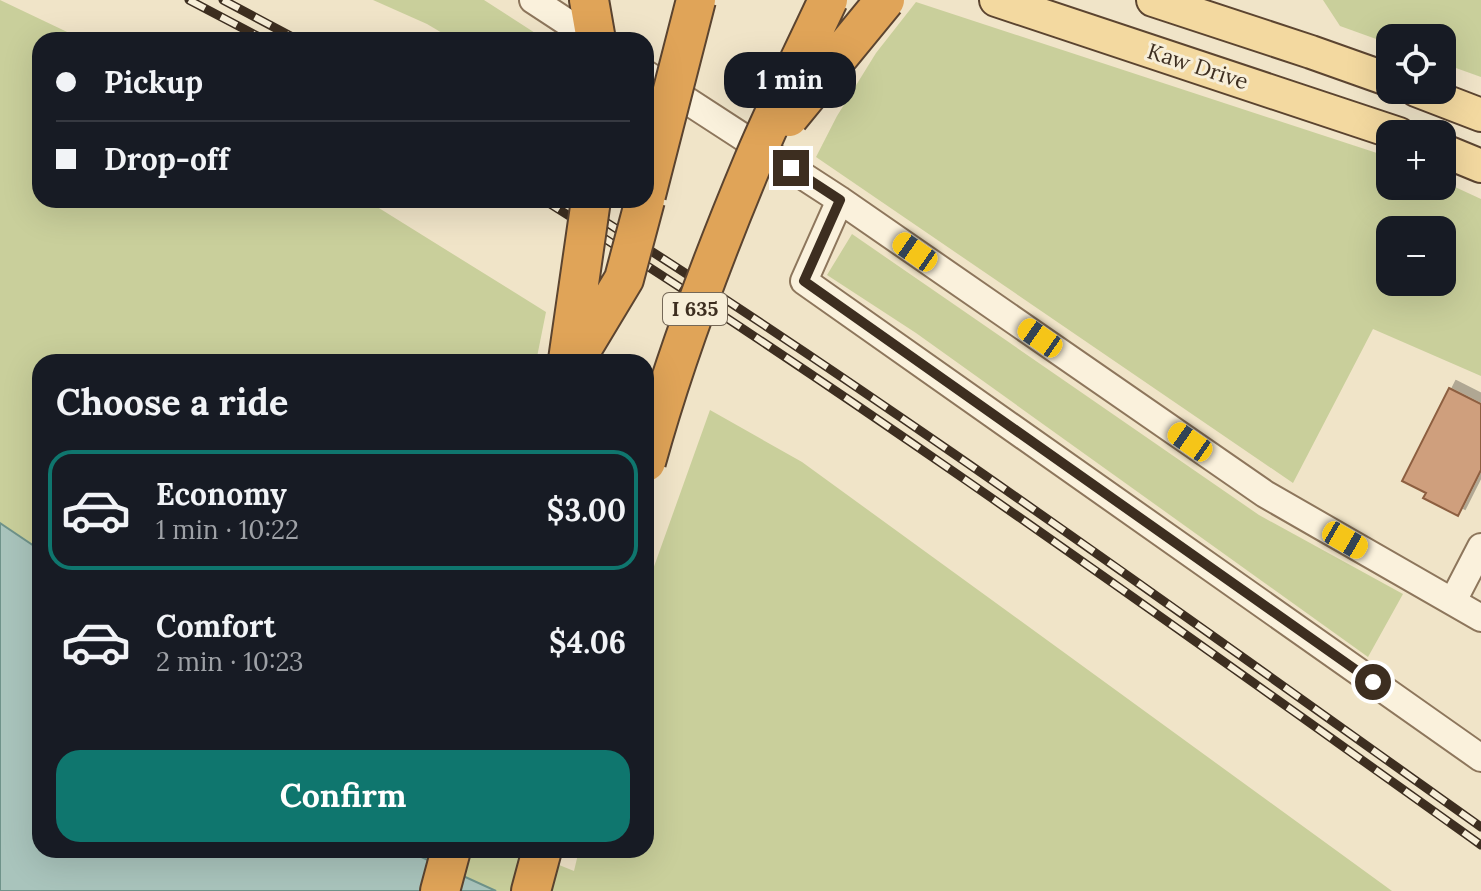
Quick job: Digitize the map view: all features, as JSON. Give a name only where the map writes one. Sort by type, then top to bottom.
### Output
[{"type":"highway","points":[[589,0],[594,32]]},
{"type":"highway","points":[[610,32],[612,0]]},
{"type":"highway","points":[[654,162],[696,0]]},
{"type":"highway","name":"I 635","points":[[654,433],[708,272],[754,159],[828,0]]},
{"type":"highway","points":[[754,159],[885,0]]},
{"type":"highway","points":[[572,354],[590,208]]},
{"type":"highway","points":[[576,354],[624,279],[642,208]]},
{"type":"highway","points":[[440,891],[449,858]]},
{"type":"highway","points":[[531,891],[540,858]]},
{"type":"main road","name":"Kaw Drive","points":[[996,0],[1376,126]]},
{"type":"main road","points":[[1153,0],[1376,75]]},
{"type":"main road","points":[[1452,104],[1481,115]]},
{"type":"main road","points":[[1456,156],[1481,166]]},
{"type":"street","points":[[533,0],[583,32]]},
{"type":"street","points":[[654,79],[840,200],[1265,494],[1481,618]]},
{"type":"street","points":[[840,200],[804,281],[1481,758]]},
{"type":"street","points":[[1453,601],[1481,547]]},
{"type":"green space","points":[[0,0],[67,32],[32,32],[32,208],[379,208],[546,312],[538,354],[32,354],[32,545],[0,523]]},
{"type":"green space","points":[[373,0],[484,0],[534,32],[440,32]]},
{"type":"green space","points":[[1323,0],[1481,0],[1481,77],[1456,68],[1456,24],[1376,24],[1376,39],[1340,26]]},
{"type":"green space","points":[[916,2],[1376,153],[1376,200],[1456,200],[1456,187],[1481,199],[1481,376],[1373,329],[1293,483],[816,157],[876,53]]},
{"type":"green space","points":[[852,234],[1259,515],[1403,594],[1368,657],[916,333],[827,275]]},
{"type":"green space","points":[[710,410],[802,462],[1392,891],[496,891],[424,858],[542,858],[574,871],[577,858],[654,858],[654,567]]},
{"type":"water","points":[[0,523],[32,545],[32,858],[424,858],[496,891],[0,891]]},
{"type":"building","points":[[1449,388],[1481,404],[1481,470],[1458,516],[1423,498],[1426,493],[1402,481]]},
{"type":"railway","points":[[189,0],[250,32]]},
{"type":"railway","points":[[223,0],[283,32]]},
{"type":"railway","points":[[556,208],[900,435],[1481,845]]},
{"type":"railway","points":[[584,208],[917,428],[1481,827]]},
{"type":"route","points":[[791,168],[840,200],[804,281],[1373,682]]}]
